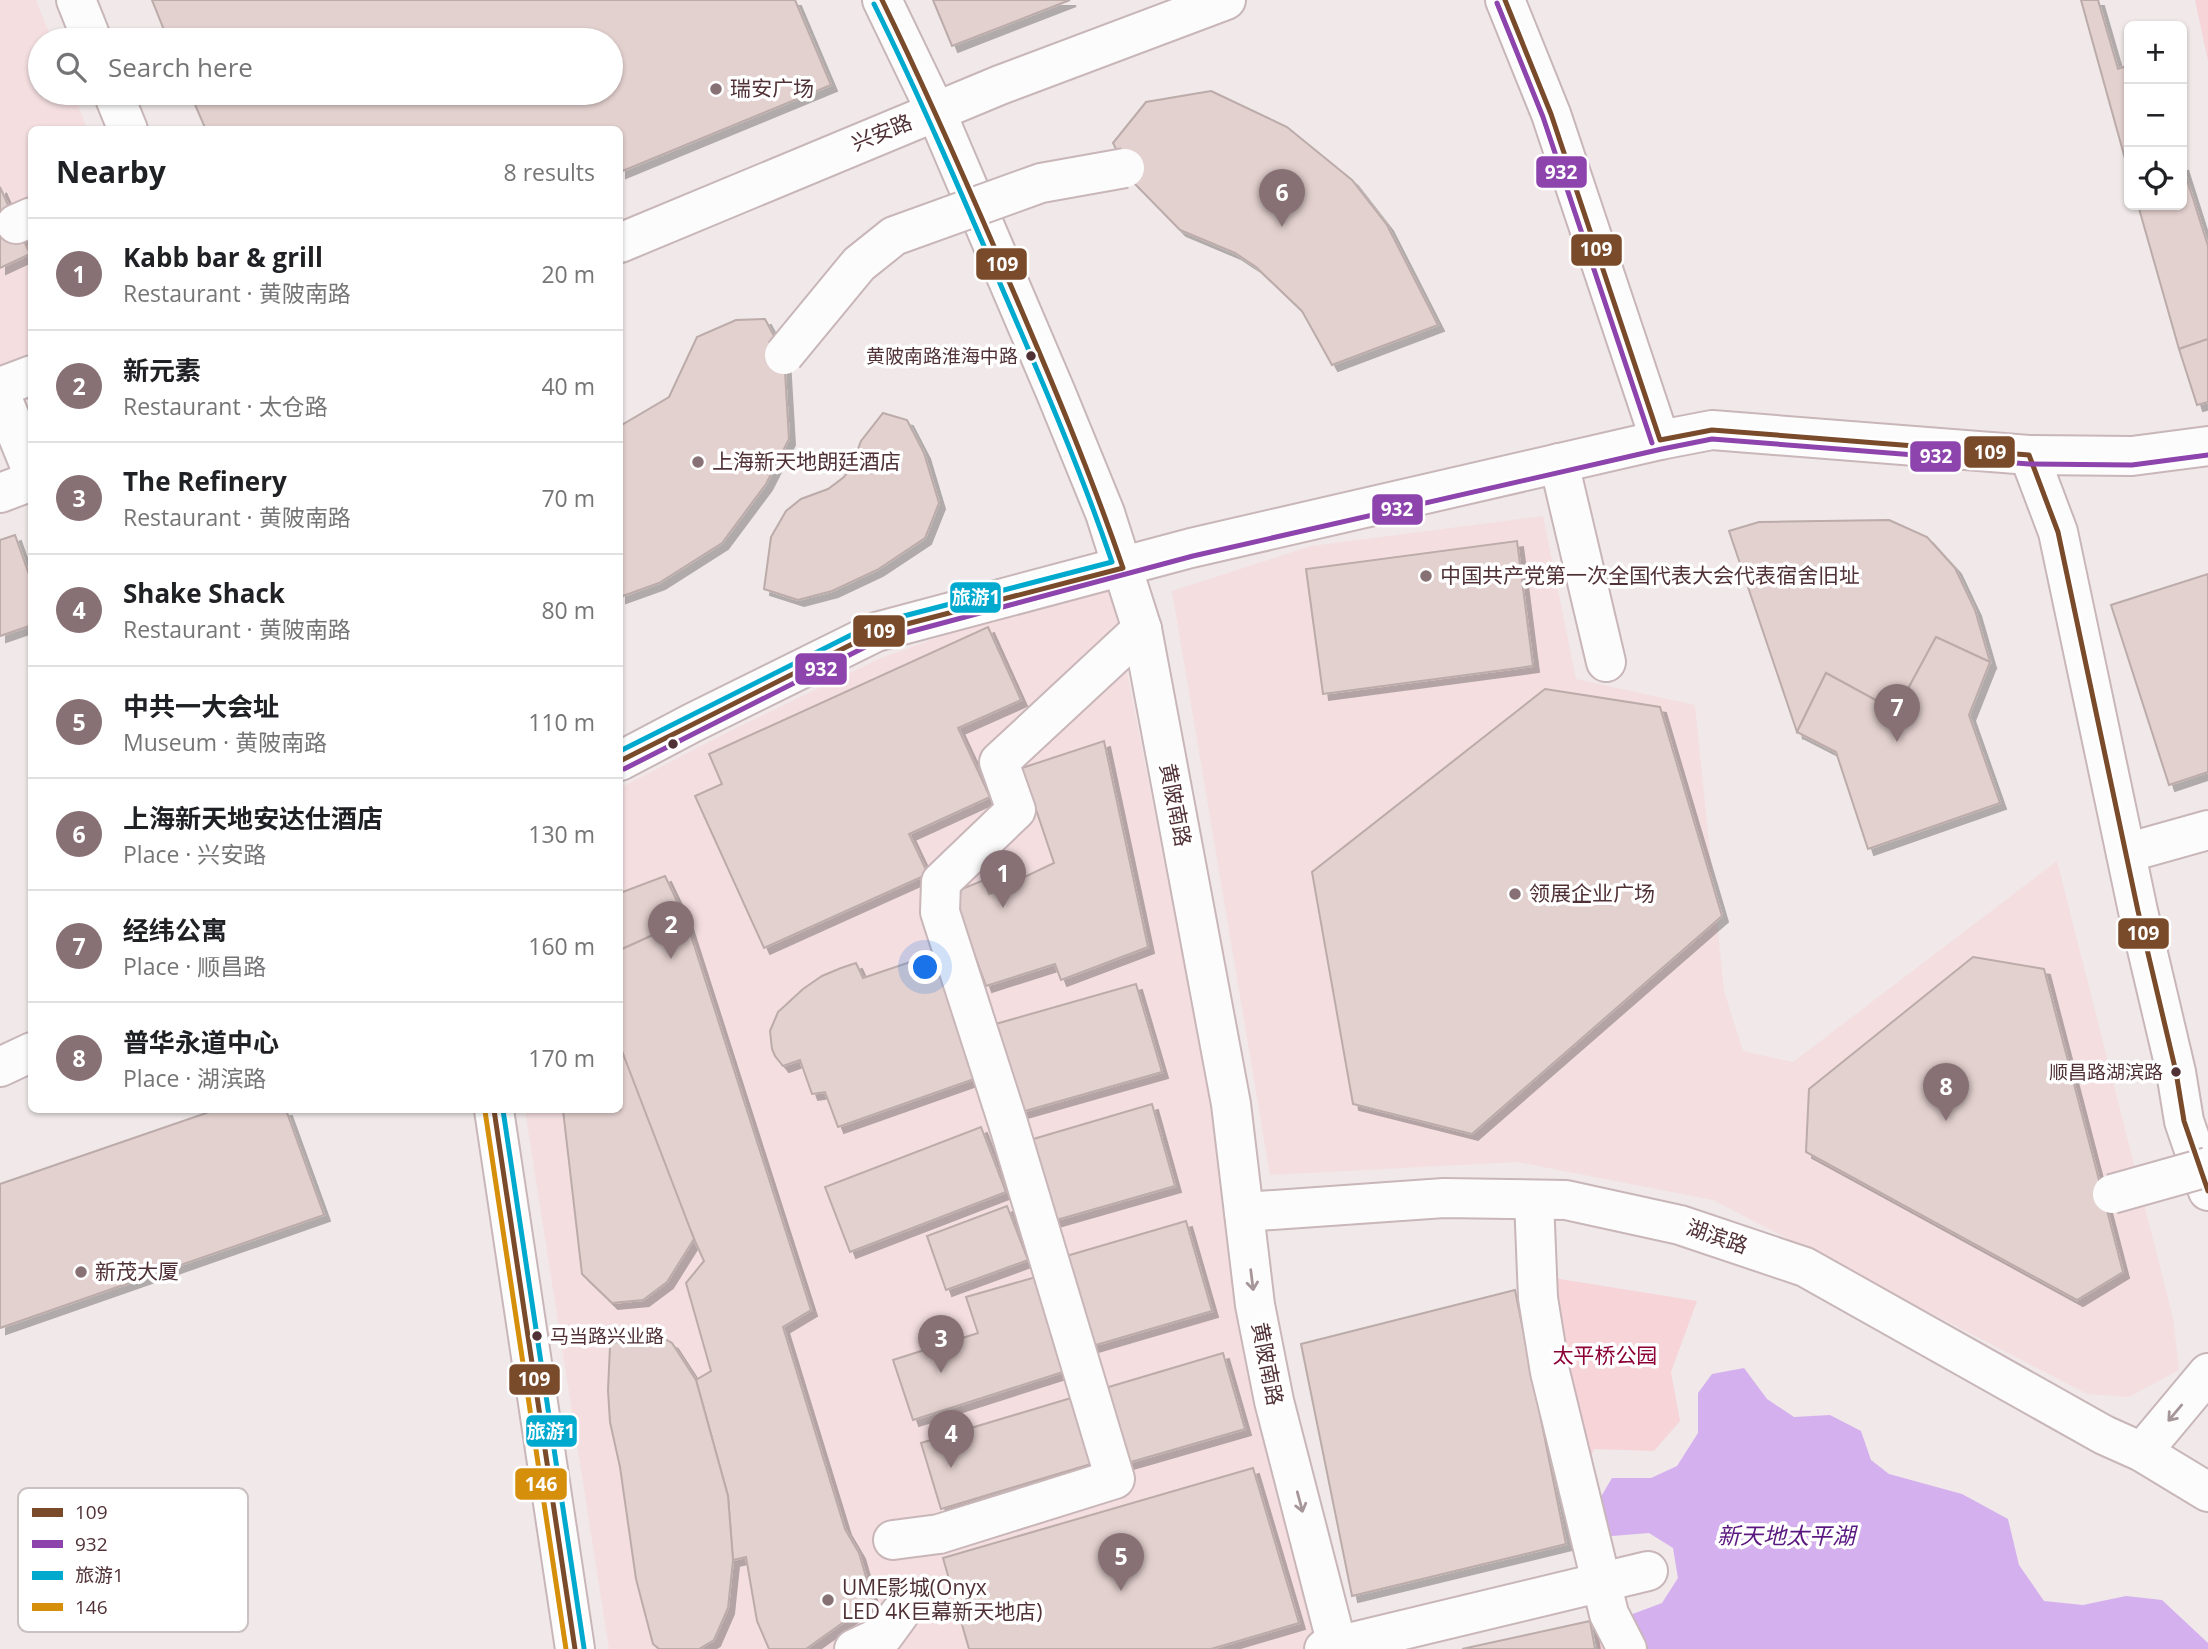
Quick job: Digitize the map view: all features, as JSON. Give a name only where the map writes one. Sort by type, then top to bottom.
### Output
[{"type":"street","points":[[76,0],[87,28]]},
{"type":"street","name":"黄陂南路","points":[[882,0],[936,112],[1076,441],[1105,513],[1142,629],[1231,1104],[1255,1305],[1274,1401],[1333,1648]]},
{"type":"street","name":"兴安路","points":[[623,242],[1000,85],[1226,0]]},
{"type":"street","points":[[1505,0],[1551,114],[1660,440]]},
{"type":"street","points":[[118,105],[126,126]]},
{"type":"street","points":[[784,355],[859,264],[894,236],[1041,183],[1125,168]]},
{"type":"street","points":[[0,387],[28,376]]},
{"type":"street","points":[[0,393],[28,461]]},
{"type":"street","points":[[623,759],[876,632],[1191,548],[1660,440],[1712,430],[2029,455],[2132,456],[2208,446]]},
{"type":"street","points":[[2029,455],[2058,532],[2176,1072],[2184,1121],[2206,1175],[2112,1194]]},
{"type":"street","points":[[1559,463],[1606,662]]},
{"type":"street","points":[[0,492],[28,482]]},
{"type":"street","points":[[893,1539],[939,1534],[1115,1479],[1008,1123],[940,912],[940,892],[941,882],[1016,810],[999,762],[1142,629]]},
{"type":"street","points":[[2126,853],[2208,830]]},
{"type":"street","points":[[0,1067],[28,1054]]},
{"type":"street","points":[[494,1113],[575,1649]]},
{"type":"street","name":"湖滨路","points":[[1244,1212],[1444,1198],[1566,1200],[1680,1225],[1805,1268],[2104,1435],[2142,1452],[2208,1492]]},
{"type":"street","points":[[1534,1200],[1538,1298],[1550,1372],[1609,1614],[1627,1649]]},
{"type":"street","points":[[2142,1452],[2208,1373]]},
{"type":"street","points":[[1333,1648],[1648,1571]]},
{"type":"street","points":[[854,1649],[884,1635],[900,1613]]},
{"type":"shaded area","points":[[0,0],[36,0],[47,28],[28,28],[28,105],[78,105],[86,126],[28,126],[28,399],[0,411]]},
{"type":"shaded area","name":"领展企业广场","points":[[1543,516],[1576,679],[1695,705],[1724,991],[1743,1051],[1793,1062],[2057,861],[2173,1318],[2179,1370],[2129,1397],[2087,1394],[1713,1200],[1517,1162],[1270,1175],[1172,591],[1311,546]]},
{"type":"shaded area","points":[[1111,590],[1213,1112],[1323,1649],[609,1649],[525,1113],[623,1113],[623,786],[881,658],[947,634]]},
{"type":"green space","points":[[2195,0],[2208,0],[2208,61]]},
{"type":"green space","name":"太平桥公园","points":[[1516,1272],[1697,1301],[1671,1372],[1680,1421],[1654,1451],[1594,1449],[1573,1502],[1618,1649],[1598,1649]]},
{"type":"water","name":"新天地太平湖","points":[[1744,1368],[1767,1399],[1794,1417],[1830,1415],[1861,1431],[1871,1460],[1889,1474],[1962,1494],[2008,1519],[2019,1565],[2044,1601],[2083,1605],[2126,1596],[2162,1600],[2208,1643],[2208,1649],[1648,1649],[1630,1615],[1662,1603],[1678,1578],[1673,1548],[1649,1533],[1600,1537],[1599,1500],[1612,1478],[1651,1478],[1677,1466],[1698,1433],[1698,1393],[1712,1374]]},
{"type":"building","name":"瑞安广场","points":[[152,0],[795,0],[831,85],[623,171],[623,126],[204,126],[195,105],[623,105],[623,28],[163,28]]},
{"type":"building","points":[[933,0],[1070,0],[952,46]]},
{"type":"building","points":[[2081,0],[2098,0],[2118,69],[2124,67],[2124,155]]},
{"type":"building","points":[[1211,91],[1287,127],[1352,180],[1387,225],[1438,325],[1332,365],[1302,311],[1256,267],[1235,253],[1180,230],[1132,181],[1113,143],[1146,102]]},
{"type":"building","points":[[2187,180],[2208,246],[2208,339],[2179,349],[2139,210],[2187,210]]},
{"type":"building","points":[[0,187],[28,255],[0,268]]},
{"type":"building","name":"上海新天地朗廷酒店","points":[[765,319],[784,355],[789,439],[766,484],[722,543],[659,583],[623,596],[623,424],[669,397],[697,337],[736,320]]},
{"type":"building","points":[[2208,339],[2208,402],[2197,405],[2179,349]]},
{"type":"building","points":[[883,413],[907,420],[924,453],[939,503],[925,538],[877,570],[832,591],[798,600],[764,589],[771,537],[786,511],[801,499],[828,489],[844,477],[852,465],[861,441]]},
{"type":"building","points":[[1889,520],[1927,537],[1955,568],[1975,610],[1990,662],[1936,637],[1903,698],[1879,702],[1826,673],[1797,732],[1729,531],[1759,522]]},
{"type":"building","points":[[15,535],[28,572],[28,626],[0,636],[0,540]]},
{"type":"building","points":[[1517,541],[1533,666],[1323,694],[1306,569]]},
{"type":"building","points":[[2208,574],[2208,772],[2169,785],[2111,605]]},
{"type":"building","points":[[988,627],[1021,700],[958,728],[990,797],[909,834],[928,874],[764,948],[695,796],[722,784],[709,754]]},
{"type":"building","points":[[1936,637],[1990,662],[1969,715],[2000,803],[1868,849],[1836,752],[1797,732],[1826,673],[1879,702],[1903,698]]},
{"type":"building","name":"领展企业广场","points":[[1545,689],[1660,707],[1722,916],[1472,1134],[1353,1104],[1312,872]]},
{"type":"building","points":[[1104,741],[1148,947],[1061,980],[1055,964],[986,986],[952,893],[984,880],[989,894],[1054,863],[1022,768]]},
{"type":"building","points":[[665,876],[686,920],[623,949],[623,892]]},
{"type":"building","points":[[686,920],[811,1310],[783,1327],[845,1529],[859,1553],[873,1601],[806,1649],[769,1649],[757,1621],[746,1557],[733,1560],[728,1496],[696,1380],[711,1371],[686,1283],[704,1261],[679,1205],[623,1054],[623,949]]},
{"type":"building","points":[[937,953],[977,1078],[838,1127],[825,1092],[812,1094],[800,1060],[783,1066],[775,1056],[770,1031],[778,1012],[803,989],[822,976],[841,968],[856,963],[863,978]]},
{"type":"building","points":[[1973,957],[2044,969],[2123,1272],[2077,1300],[1806,1152],[1809,1089]]},
{"type":"building","points":[[1136,984],[1162,1072],[1018,1113],[992,1025]]},
{"type":"building","points":[[623,1054],[694,1239],[667,1282],[643,1300],[612,1303],[582,1274],[563,1113],[623,1113]]},
{"type":"building","points":[[1152,1104],[1175,1186],[1053,1221],[1030,1140]]},
{"type":"building","name":"新茂大厦","points":[[206,1113],[287,1113],[324,1215],[0,1328],[0,1184]]},
{"type":"building","points":[[981,1127],[1006,1192],[850,1252],[825,1187]]},
{"type":"building","points":[[1007,1206],[1028,1260],[946,1290],[927,1236]]},
{"type":"building","points":[[1186,1221],[1212,1311],[1089,1347],[1063,1257]]},
{"type":"building","points":[[1036,1277],[1066,1371],[913,1420],[893,1360],[978,1333],[966,1297]]},
{"type":"building","points":[[1515,1290],[1566,1544],[1352,1596],[1301,1344]]},
{"type":"building","points":[[651,1331],[672,1343],[696,1380],[728,1496],[733,1560],[728,1608],[714,1640],[699,1649],[659,1649],[653,1644],[636,1579],[620,1467],[610,1422],[610,1346],[633,1333]]},
{"type":"building","points":[[1223,1353],[1245,1429],[1124,1464],[1102,1389]]},
{"type":"building","points":[[1071,1398],[1091,1464],[941,1509],[921,1443]]},
{"type":"building","points":[[1253,1468],[1299,1623],[1211,1649],[969,1649],[943,1558]]},
{"type":"building","points":[[1590,1621],[1595,1649],[1462,1649]]},
{"type":"transit line","name":"109","points":[[623,759],[876,632],[1123,568],[1084,461],[1026,321],[882,0]]},
{"type":"transit line","name":"109","points":[[1505,0],[1551,114],[1660,440],[1712,430],[2029,455],[2058,532],[2138,911],[2176,1072],[2184,1121],[2208,1191]]},
{"type":"transit line","name":"932","points":[[1497,3],[1543,117],[1652,443]]},
{"type":"transit line","name":"旅游1","points":[[623,749],[873,624],[1112,562],[1075,461],[1033,361],[941,148],[874,4]]},
{"type":"transit line","name":"932","points":[[624,769],[879,640],[1193,556],[1712,439],[2029,464],[2132,465],[2208,455]]},
{"type":"transit line","name":"146","points":[[485,1113],[566,1649]]},
{"type":"transit line","name":"109","points":[[494,1113],[575,1649]]},
{"type":"transit line","name":"旅游1","points":[[503,1113],[584,1648]]},
{"type":"place","name":"瑞安广场","points":[[716,89]]},
{"type":"place","name":"上海新天地安达仕酒店","points":[[1282,227]]},
{"type":"place","name":"黄陂南路淮海中路","points":[[1031,356]]},
{"type":"place","name":"上海新天地朗廷酒店","points":[[698,462]]},
{"type":"place","name":"中国共产党第一次全国代表大会代表宿舍旧址","points":[[1426,576]]},
{"type":"place","name":"经纬公寓","points":[[1897,742]]},
{"type":"place","name":"领展企业广场","points":[[1515,894]]},
{"type":"place","name":"Kabb bar & grill","points":[[1003,908]]},
{"type":"place","name":"新元素","points":[[671,959]]},
{"type":"place","name":"顺昌路湖滨路","points":[[2176,1072]]},
{"type":"place","name":"普华永道中心","points":[[1946,1121]]},
{"type":"place","name":"新茂大厦","points":[[81,1272]]},
{"type":"place","name":"马当路兴业路","points":[[537,1336]]},
{"type":"place","name":"The Refinery","points":[[941,1373]]},
{"type":"place","name":"Shake Shack","points":[[951,1468]]},
{"type":"place","name":"中共一大会址","points":[[1121,1591]]},
{"type":"place","name":"UME影城(Onyx LED 4K巨幕新天地店)","points":[[828,1600]]}]
